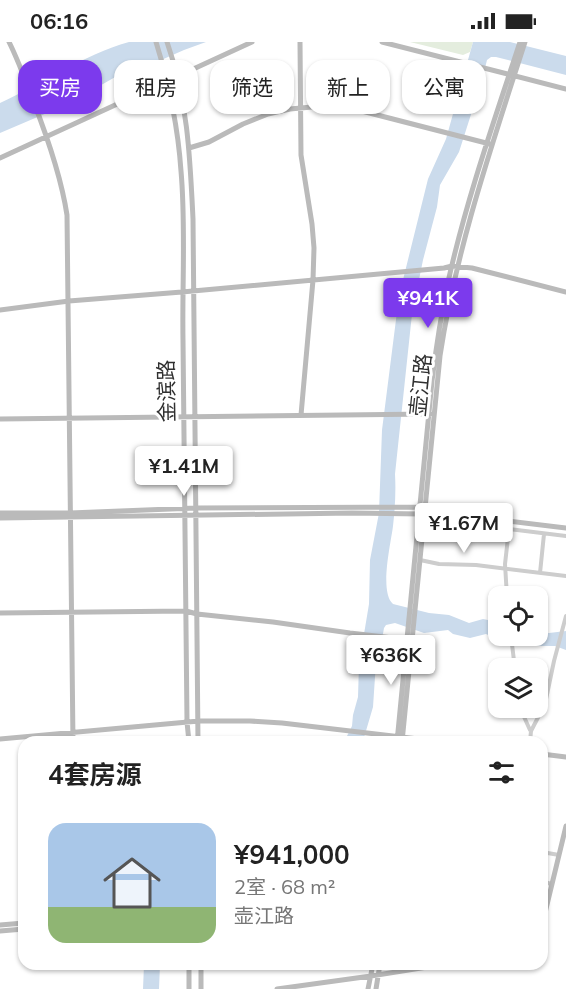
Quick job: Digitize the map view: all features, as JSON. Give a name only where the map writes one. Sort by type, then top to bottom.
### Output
[{"type":"street","points":[[9,42],[43,125],[67,215],[72,736]]},
{"type":"street","name":"金滨路","points":[[156,42],[161,60]]},
{"type":"street","name":"金滨路","points":[[167,42],[173,60]]},
{"type":"street","points":[[198,66],[252,42]]},
{"type":"street","points":[[300,42],[302,155],[314,239],[313,280],[301,415]]},
{"type":"street","points":[[382,42],[566,88]]},
{"type":"street","name":"壶江路","points":[[400,736],[432,414],[454,266],[520,42]]},
{"type":"street","name":"壶江路","points":[[514,66],[525,42]]},
{"type":"street","points":[[0,158],[114,106]]},
{"type":"street","points":[[189,148],[209,142],[268,114],[301,107],[323,106],[346,108],[490,144]]},
{"type":"street","name":"金滨路","points":[[173,114],[183,202],[182,292],[188,736]]},
{"type":"street","name":"金滨路","points":[[185,114],[193,219],[198,736]]},
{"type":"street","points":[[0,310],[69,301],[454,266],[472,268],[566,292]]},
{"type":"street","points":[[183,269],[193,268]]},
{"type":"street","points":[[183,317],[194,316]]},
{"type":"street","points":[[0,419],[432,414]]},
{"type":"street","points":[[0,518],[185,512],[423,510],[566,528]]},
{"type":"street","name":"壶江路","points":[[413,606],[420,560],[423,510]]},
{"type":"street","points":[[0,513],[70,515]]},
{"type":"street","points":[[506,586],[508,529],[566,536]]},
{"type":"street","points":[[540,573],[544,534]]},
{"type":"street","points":[[420,560],[439,564],[476,565],[566,576]]},
{"type":"street","points":[[0,613],[186,611],[394,639],[410,636]]},
{"type":"street","points":[[531,736],[546,704],[566,616]]},
{"type":"street","points":[[525,718],[531,731]]},
{"type":"street","points":[[36,736],[199,720],[250,721],[384,736]]},
{"type":"street","points":[[0,739],[18,738]]},
{"type":"street","points":[[548,755],[566,757]]},
{"type":"street","points":[[548,896],[566,826]]},
{"type":"street","points":[[548,853],[559,855]]},
{"type":"street","points":[[0,925],[18,924]]},
{"type":"street","points":[[0,932],[18,930]]},
{"type":"street","points":[[189,970],[189,989]]},
{"type":"street","points":[[201,970],[201,989]]},
{"type":"street","points":[[368,989],[372,970]]},
{"type":"street","points":[[376,989],[379,970]]},
{"type":"street","points":[[277,989],[409,970]]},
{"type":"green space","points":[[410,42],[473,42],[470,52],[463,55]]},
{"type":"water","points":[[129,42],[206,42],[161,60],[114,60],[114,78],[102,85],[102,60],[83,60]]},
{"type":"water","points":[[473,42],[510,42],[566,56],[566,75],[496,57],[487,60],[486,64],[486,60],[468,60]]},
{"type":"water","points":[[18,94],[18,114],[45,114],[0,133],[0,103]]},
{"type":"water","points":[[453,114],[471,114],[459,152],[440,185],[412,314],[395,474],[395,507],[387,567],[387,589],[393,604],[429,613],[449,615],[469,623],[488,620],[488,635],[470,638],[453,634],[448,630],[424,633],[395,623],[386,625],[377,656],[373,707],[365,736],[347,736],[352,726],[358,697],[359,664],[369,604],[370,560],[379,513],[382,430],[399,296],[428,179],[446,139]]},
{"type":"water","points":[[566,631],[566,650],[548,646],[548,633]]},
{"type":"water","points":[[144,970],[160,970],[159,989],[143,989]]}]
